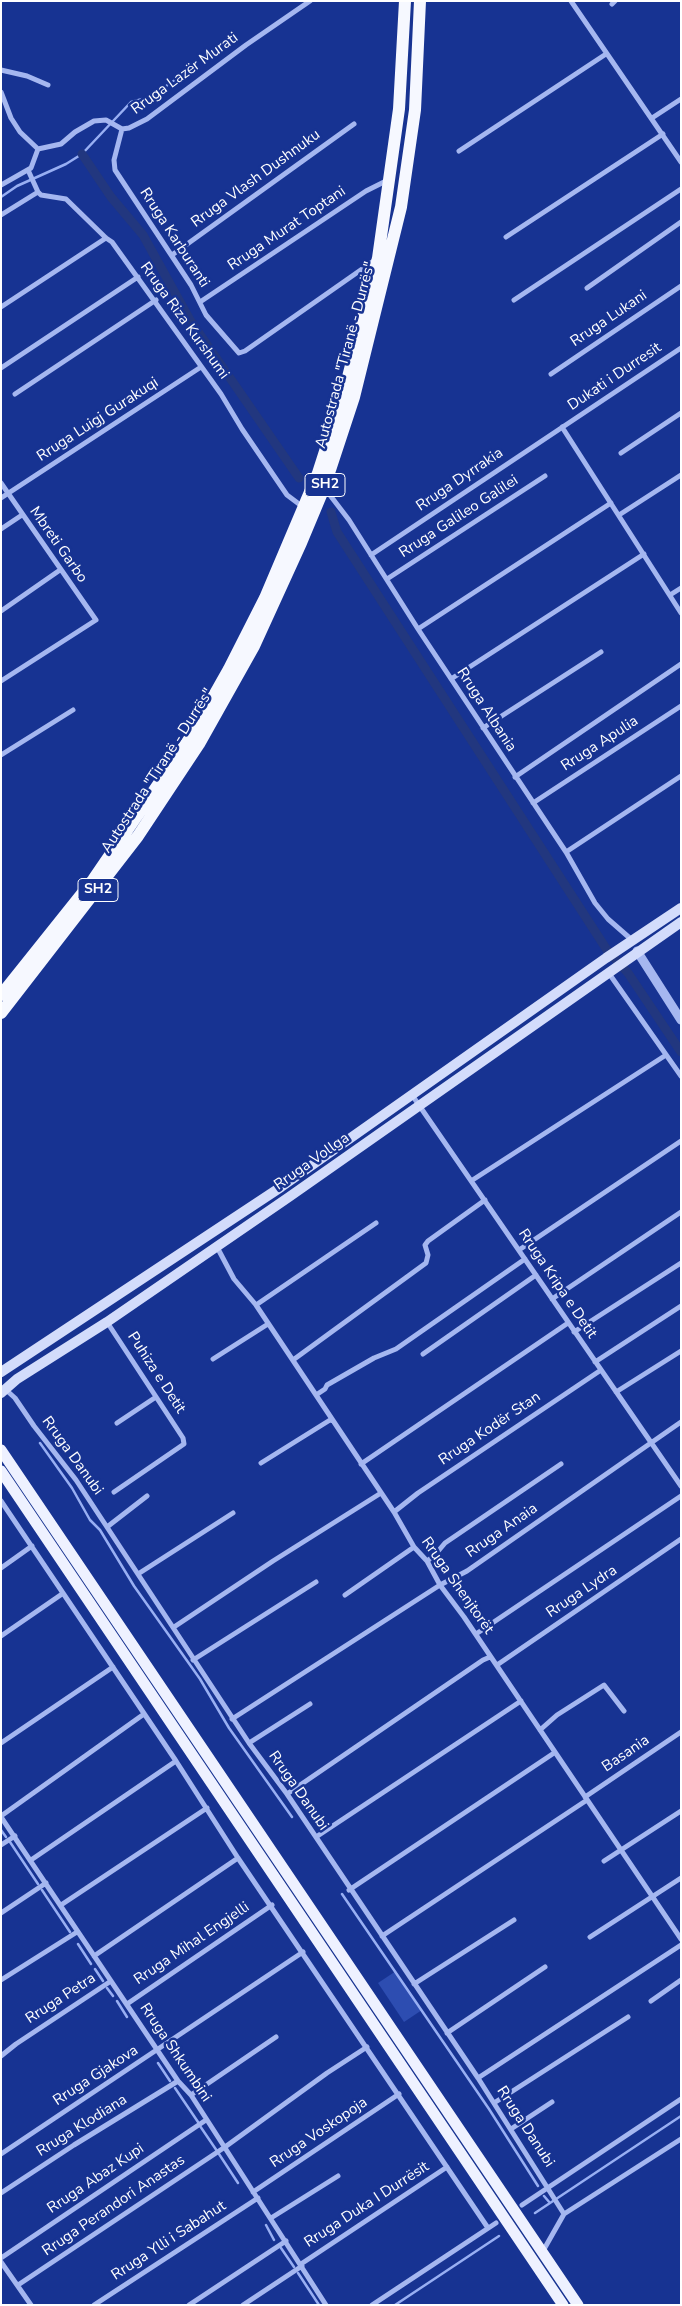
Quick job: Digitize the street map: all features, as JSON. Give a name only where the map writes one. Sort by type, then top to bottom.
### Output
[{"type":"highway","name":"Autostrada \"Tiranë - Durrës\"","points":[[1,995],[98,873],[190,738],[265,598],[304,508],[318,473],[345,389],[378,258],[399,109],[405,1]]},
{"type":"highway","name":"Autostrada \"Tiranë - Durrës\"","points":[[1,1013],[138,836],[199,744],[254,646],[279,594],[324,488],[354,397],[401,207],[415,110],[420,1]]},
{"type":"main road","name":"Rruga Vollga","points":[[1,1372],[281,1187],[606,958],[681,908]]},
{"type":"main road","name":"Rruga Vollga","points":[[3,1391],[17,1379],[107,1322],[216,1245],[289,1198],[635,952],[681,922]]},
{"type":"main road","points":[[1,1450],[578,2305]]},
{"type":"main road","points":[[1,1471],[563,2305]]},
{"type":"street","name":"Rruga Lazër Murati","points":[[38,149],[58,145],[88,123],[106,120],[122,129],[129,128],[146,119],[246,45],[310,1]]},
{"type":"street","points":[[572,1],[606,54],[681,162]]},
{"type":"street","points":[[459,151],[606,54]]},
{"type":"street","points":[[1,70],[27,76],[48,85]]},
{"type":"street","points":[[1,92],[11,118],[20,132],[38,149],[35,163],[29,173],[1,185]]},
{"type":"street","points":[[652,118],[681,99]]},
{"type":"street","name":"Rruga Vlash Dushnuku","points":[[172,255],[354,124]]},
{"type":"street","name":"Rruga Karburanti","points":[[122,129],[113,165],[115,170],[172,255],[206,315],[238,353],[252,346],[378,258]]},
{"type":"street","points":[[506,237],[662,134]]},
{"type":"street","points":[[1,215],[38,192],[29,173]]},
{"type":"street","name":"Rruga Murat Toptani","points":[[200,302],[366,191],[390,180]]},
{"type":"street","points":[[514,300],[681,189]]},
{"type":"street","name":"Rruga Riza Kurshumi","points":[[38,192],[41,195],[66,199],[112,242],[156,300],[287,495],[304,508]]},
{"type":"street","points":[[587,288],[681,222]]},
{"type":"street","points":[[1,307],[106,238]]},
{"type":"street","points":[[1,368],[138,277]]},
{"type":"street","name":"Rruga Lukani","points":[[551,374],[681,286]]},
{"type":"street","points":[[15,394],[156,300]]},
{"type":"street","name":"Dukati i Durresit","points":[[562,427],[681,348]]},
{"type":"street","name":"Rruga Luigj Gurakuqi","points":[[1,498],[201,367]]},
{"type":"street","points":[[621,453],[681,413]]},
{"type":"street","points":[[562,427],[681,613]]},
{"type":"street","name":"Rruga Dyrrakia","points":[[371,555],[562,427]]},
{"type":"street","points":[[619,515],[681,475]]},
{"type":"street","name":"Rruga Galileo Galilei","points":[[387,579],[545,476]]},
{"type":"street","name":"Mbreti Garbo","points":[[1,483],[96,620],[1,681]]},
{"type":"street","name":"Rruga Albania","points":[[324,488],[345,514],[418,629],[566,852],[595,903],[630,942]]},
{"type":"street","points":[[418,629],[611,503]]},
{"type":"street","points":[[1,529],[22,515]]},
{"type":"street","points":[[451,679],[644,554]]},
{"type":"street","points":[[1,611],[60,570]]},
{"type":"street","points":[[670,595],[681,588]]},
{"type":"street","points":[[483,728],[601,652]]},
{"type":"street","points":[[515,777],[681,664]]},
{"type":"street","name":"Rruga Apulia","points":[[533,804],[681,706]]},
{"type":"street","points":[[1,755],[73,710]]},
{"type":"street","points":[[566,852],[681,776]]},
{"type":"street","points":[[635,952],[681,1020]]},
{"type":"street","points":[[610,971],[681,1076]]},
{"type":"street","points":[[471,1181],[666,1055]]},
{"type":"street","name":"Rruga Kripa e Detit","points":[[412,1095],[681,1486]]},
{"type":"street","points":[[519,1250],[681,1141]]},
{"type":"street","points":[[292,1360],[426,1262],[428,1258],[425,1245],[428,1241],[485,1200]]},
{"type":"street","points":[[552,1299],[681,1212]]},
{"type":"street","points":[[256,1305],[376,1223]]},
{"type":"street","name":"Rruga Shenjtorët","points":[[216,1245],[234,1278],[256,1305],[382,1493],[414,1547],[427,1561],[440,1585],[476,1634],[554,1753],[681,1939]]},
{"type":"street","points":[[316,1395],[326,1389],[327,1385],[358,1367],[396,1349],[525,1259]]},
{"type":"street","points":[[574,1332],[681,1263]]},
{"type":"street","points":[[423,1354],[536,1275]]},
{"type":"street","points":[[595,1362],[681,1306]]},
{"type":"street","name":"Puhiza e Detit","points":[[107,1322],[183,1438],[184,1444],[114,1492]]},
{"type":"street","points":[[361,1464],[568,1323]]},
{"type":"street","points":[[213,1359],[268,1324]]},
{"type":"street","points":[[616,1392],[681,1351]]},
{"type":"street","name":"Rruga Kodër Stan","points":[[394,1512],[418,1493],[601,1370]]},
{"type":"street","name":"Rruga Danubi","points":[[3,1391],[15,1398],[76,1480],[232,1719],[316,1837],[478,2078],[564,2214]]},
{"type":"street","points":[[117,1423],[156,1397]]},
{"type":"street","points":[[261,1463],[330,1420],[333,1421]]},
{"type":"street","name":"Rruga Anaia","points":[[232,1719],[440,1585],[467,1571],[681,1422]]},
{"type":"street","points":[[427,1561],[445,1543],[561,1464]]},
{"type":"street","points":[[174,1628],[273,1561],[382,1493]]},
{"type":"street","points":[[107,1527],[147,1496]]},
{"type":"street","points":[[476,1634],[495,1619],[681,1496]]},
{"type":"street","points":[[2,1502],[176,1761],[238,1858],[272,1905],[488,2228]]},
{"type":"street","points":[[138,1574],[233,1513]]},
{"type":"street","name":"Rruga Lydra","points":[[497,1665],[681,1539]]},
{"type":"street","points":[[1,1568],[32,1546]]},
{"type":"street","points":[[345,1595],[414,1547]]},
{"type":"street","points":[[193,1660],[316,1582]]},
{"type":"street","points":[[1,1636],[62,1594]]},
{"type":"street","points":[[286,1794],[490,1657]]},
{"type":"street","points":[[1,1743],[113,1667]]},
{"type":"street","points":[[540,1730],[557,1715],[604,1686],[624,1711]]},
{"type":"street","points":[[316,1837],[521,1701]]},
{"type":"street","points":[[249,1743],[310,1704]]},
{"type":"street","points":[[1,1816],[144,1714]]},
{"type":"street","name":"Basania","points":[[382,1936],[681,1732]]},
{"type":"street","points":[[350,1890],[554,1753]]},
{"type":"street","points":[[31,1860],[176,1761]]},
{"type":"street","points":[[61,1905],[207,1808]]},
{"type":"street","points":[[604,1861],[681,1811]]},
{"type":"street","name":"Rruga Shkumbini","points":[[1,1816],[178,2081],[191,2095],[326,2305]]},
{"type":"street","points":[[1,1845],[15,1836]]},
{"type":"street","points":[[94,1956],[238,1858]]},
{"type":"street","points":[[590,1938],[681,1878]]},
{"type":"street","points":[[1,1913],[46,1883]]},
{"type":"street","name":"Rruga Mihal Engjelli","points":[[127,2004],[272,1905]]},
{"type":"street","points":[[414,1984],[514,1920]]},
{"type":"street","points":[[1,1980],[77,1932]]},
{"type":"street","points":[[478,2078],[681,1945]]},
{"type":"street","name":"Rruga Gjakova","points":[[1,2154],[303,1952]]},
{"type":"street","points":[[446,2033],[545,1967]]},
{"type":"street","points":[[651,2002],[681,1980]]},
{"type":"street","name":"Rruga Petra","points":[[1,2056],[16,2044],[111,1982]]},
{"type":"street","points":[[494,2104],[628,2018]]},
{"type":"street","points":[[191,2095],[276,2037]]},
{"type":"street","name":"Rruga Perandori Anastas","points":[[18,2285],[225,2147],[327,2073],[367,2047]]},
{"type":"street","name":"Rruga Klodiana","points":[[1,2193],[74,2145],[178,2081]]},
{"type":"street","name":"Rruga Voskopoja","points":[[253,2192],[399,2094]]},
{"type":"street","points":[[522,2206],[681,2099]]},
{"type":"street","points":[[511,2129],[552,2102]]},
{"type":"street","name":"Rruga Abaz Kupi","points":[[1,2258],[206,2120]]},
{"type":"street","points":[[542,2252],[564,2214],[681,2139]]},
{"type":"street","name":"Rruga Duka I Durrësit","points":[[243,2305],[448,2167]]},
{"type":"street","points":[[271,2218],[338,2176]]},
{"type":"street","name":"Rruga Ylli i Sabahut","points":[[94,2305],[258,2198]]},
{"type":"street","points":[[373,2304],[496,2223]]},
{"type":"street","name":"Rruga Duka I Durrësit","points":[[189,2305],[286,2241]]},
{"type":"street","points":[[1,2262],[31,2305]]},
{"type":"shaded area","points":[[396,1971],[422,2010],[404,2022],[378,1983]]},
{"type":"waterway","points":[[1,197],[17,186],[66,164],[82,154],[131,102],[150,97],[175,80]]},
{"type":"waterway","points":[[82,154],[111,197],[143,235],[190,320],[299,478]]},
{"type":"waterway","points":[[331,512],[337,532],[607,950],[628,973],[681,1052]]},
{"type":"waterway","points":[[40,1443],[72,1488],[90,1520],[100,1530],[134,1586],[200,1679],[229,1728],[292,1817]]},
{"type":"waterway","points":[[1,1830],[6,1837]]},
{"type":"waterway","points":[[10,1842],[38,1884]]},
{"type":"waterway","points":[[42,1890],[70,1932]]},
{"type":"waterway","points":[[342,1894],[489,2109],[538,2186]]},
{"type":"waterway","points":[[78,1944],[91,1964]]},
{"type":"waterway","points":[[95,1969],[103,1981]]},
{"type":"waterway","points":[[107,1988],[113,1996]]},
{"type":"waterway","points":[[117,2001],[127,2017]]},
{"type":"waterway","points":[[158,2063],[170,2081]]},
{"type":"waterway","points":[[175,2088],[198,2122]]},
{"type":"waterway","points":[[535,2213],[681,2116]]},
{"type":"waterway","points":[[200,2126],[217,2151]]},
{"type":"waterway","points":[[219,2154],[238,2183]]},
{"type":"waterway","points":[[544,2196],[550,2203]]},
{"type":"waterway","points":[[266,2225],[274,2240]]},
{"type":"waterway","points":[[395,2305],[499,2236]]},
{"type":"waterway","points":[[281,2248],[294,2267]]},
{"type":"waterway","points":[[298,2273],[319,2305]]}]
